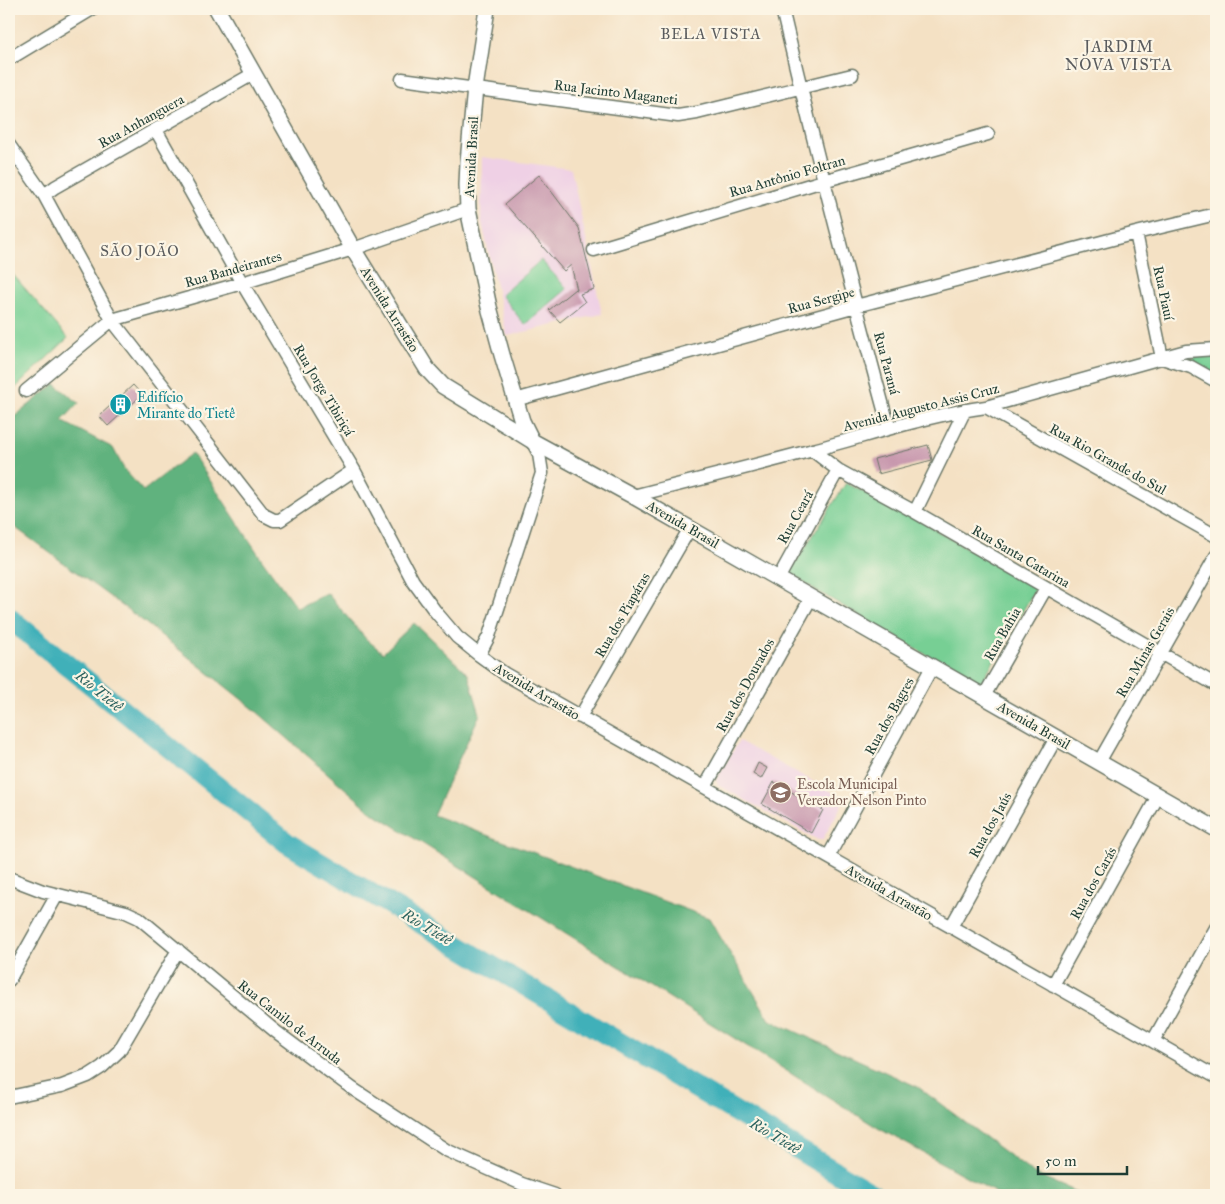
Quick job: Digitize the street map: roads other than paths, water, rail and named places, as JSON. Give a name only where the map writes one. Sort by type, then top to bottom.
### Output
[{"type":"street","points":[[9,59],[92,9]]},
{"type":"street","name":"Avenida Arrastão","points":[[217,9],[353,249],[427,369],[443,386],[532,441],[539,454],[542,473],[489,636],[478,655],[505,674],[580,717],[1216,1078]]},
{"type":"street","name":"Avenida Brasil","points":[[487,9],[475,88],[468,162],[468,209],[488,307],[515,400],[522,421],[532,441],[690,528],[1216,829]]},
{"type":"street","name":"Rua Paraná","points":[[782,9],[823,181],[889,428]]},
{"type":"street","name":"Rua Anhanguera","points":[[44,195],[254,74]]},
{"type":"street","name":"Rua Jacinto Maganeti","points":[[402,79],[678,116],[852,75]]},
{"type":"street","name":"Rua Jorge Tibiriçá","points":[[156,130],[242,283],[354,470],[413,581],[435,612],[457,637],[478,655]]},
{"type":"street","name":"Rua Antônio Foltran","points":[[594,250],[823,181],[988,134]]},
{"type":"street","points":[[9,145],[44,195],[112,320],[264,515],[274,520],[280,520],[354,470]]},
{"type":"street","name":"Rua Bandeirantes","points":[[26,392],[112,320],[353,249],[468,209]]},
{"type":"street","name":"Rua Sergipe","points":[[515,400],[856,306],[1136,233],[1213,217]]},
{"type":"street","name":"Rua Piauí","points":[[1136,233],[1162,358]]},
{"type":"street","name":"Avenida Augusto Assis Cruz","points":[[633,496],[889,428],[965,410],[986,407],[1162,358],[1186,352],[1216,349]]},
{"type":"street","points":[[1162,358],[1191,367],[1216,381]]},
{"type":"street","name":"Rua Rio Grande do Sul","points":[[986,407],[1216,536]]},
{"type":"street","points":[[915,512],[965,410]]},
{"type":"street","name":"Rua Santa Catarina","points":[[812,450],[838,470],[915,512],[1216,685]]},
{"type":"street","name":"Rua Ceará","points":[[778,579],[838,470]]},
{"type":"street","name":"Rua dos Piapáras","points":[[580,717],[690,528]]},
{"type":"street","name":"Rua Minas Gerais","points":[[1099,762],[1216,556]]},
{"type":"street","name":"Rua Bahia","points":[[984,696],[1046,588]]},
{"type":"street","name":"Rua dos Dourados","points":[[705,788],[811,598]]},
{"type":"street","name":"Rua dos Bagres","points":[[828,857],[932,667]]},
{"type":"street","name":"Rua dos Jaús","points":[[951,927],[1056,738]]},
{"type":"street","name":"Rua dos Carás","points":[[1053,985],[1158,796]]},
{"type":"street","name":"Rua Camilo de Arruda","points":[[9,878],[43,890],[126,912],[139,918],[275,1031],[353,1089],[446,1150],[522,1184],[554,1195]]},
{"type":"street","points":[[9,980],[57,894]]},
{"type":"street","points":[[1153,1041],[1216,928]]},
{"type":"street","points":[[9,1097],[62,1086],[88,1076],[102,1067],[119,1051],[178,950]]},
{"type":"waterway","name":"Rio Tietê","points":[[9,618],[287,843],[874,1195]]},
{"type":"place","name":"Edifício Mirante do Tietê","points":[[121,405]]},
{"type":"place","name":"Escola Municipal Vereador Nelson Pinto","points":[[781,792]]},
{"type":"district","name":"BELA VISTA","points":[[711,34]]},
{"type":"district","name":"JARDIM NOVA VISTA","points":[[1119,55]]},
{"type":"district","name":"SÃO JOÃO","points":[[140,251]]}]
